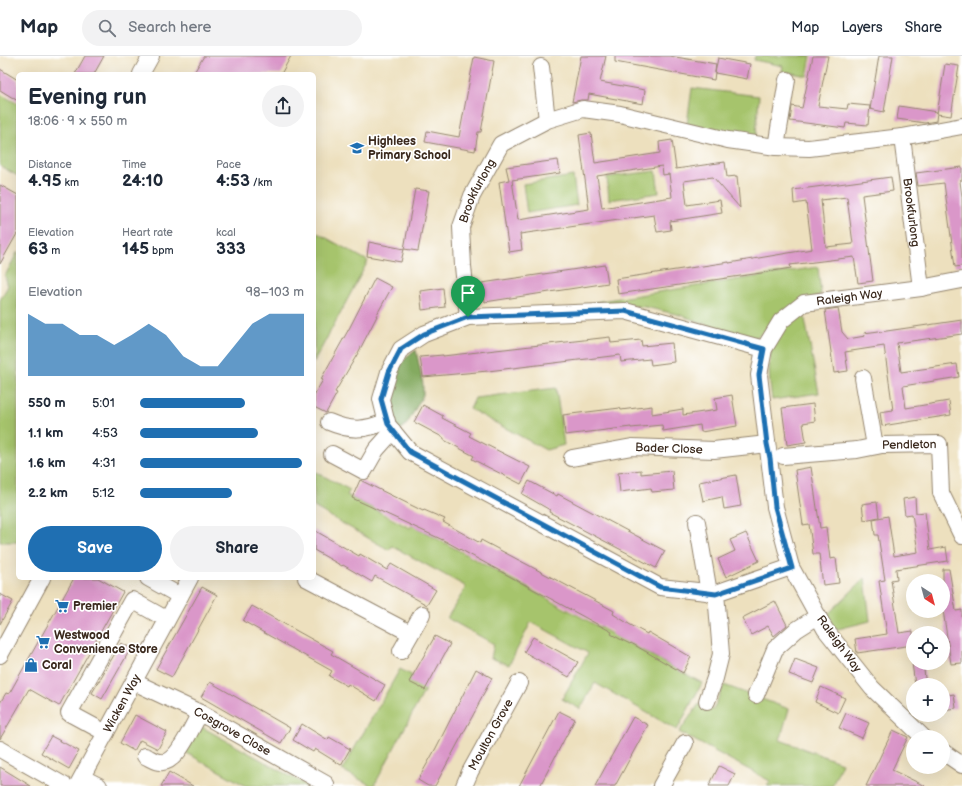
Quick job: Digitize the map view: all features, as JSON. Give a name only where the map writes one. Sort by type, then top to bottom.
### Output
[{"type":"street","points":[[142,72],[151,56]]},
{"type":"street","points":[[541,67],[547,120]]},
{"type":"street","points":[[776,147],[787,80]]},
{"type":"street","name":"Brookfurlong","points":[[468,317],[461,226],[472,196],[501,144],[547,120],[583,109],[620,114],[728,140],[776,147],[809,148],[902,137],[962,126]]},
{"type":"street","name":"Brookfurlong","points":[[902,137],[921,288]]},
{"type":"street","name":"Raleigh Way","points":[[916,730],[872,688],[825,629],[792,568],[775,507],[759,375],[764,349],[781,321],[804,303],[921,288],[962,280]]},
{"type":"street","points":[[764,349],[625,311],[468,317],[424,334],[401,349],[389,372],[381,399],[390,426],[410,452],[660,587],[712,593],[792,568]]},
{"type":"street","points":[[863,378],[874,446]]},
{"type":"street","points":[[329,422],[343,428],[358,429],[375,426],[390,426]]},
{"type":"street","points":[[332,454],[364,471],[390,426]]},
{"type":"street","name":"Bader Close","points":[[572,458],[632,447],[714,450],[767,444]]},
{"type":"street","name":"Pendleton","points":[[783,456],[857,450],[882,445],[939,444],[941,493],[962,536]]},
{"type":"street","points":[[697,522],[712,593],[721,654],[716,678],[707,700]]},
{"type":"street","points":[[0,655],[41,580]]},
{"type":"street","points":[[152,580],[180,596]]},
{"type":"street","name":"Wicken Way","points":[[80,782],[166,619],[189,580]]},
{"type":"street","points":[[310,580],[410,633]]},
{"type":"street","points":[[106,733],[69,714],[132,600],[166,619]]},
{"type":"street","points":[[400,651],[422,614]]},
{"type":"street","points":[[756,695],[775,649],[796,630],[818,616]]},
{"type":"street","name":"Cosgrove Close","points":[[134,682],[200,713],[326,784],[325,786]]},
{"type":"street","name":"Moulton Grove","points":[[464,786],[470,772],[519,683]]},
{"type":"street","points":[[145,756],[160,762],[169,761],[176,754],[200,713]]},
{"type":"street","points":[[661,786],[684,743]]},
{"type":"street","points":[[0,749],[65,786]]},
{"type":"street","points":[[950,757],[962,765]]},
{"type":"street","points":[[80,782],[99,786]]},
{"type":"green space","points":[[755,56],[811,56],[807,76],[782,71],[783,66],[754,60]]},
{"type":"green space","points":[[692,88],[759,96],[756,135],[743,138],[687,124]]},
{"type":"green space","points":[[0,94],[16,103],[16,175],[0,166]]},
{"type":"green space","points":[[656,171],[659,193],[609,200],[607,177]]},
{"type":"green space","points":[[573,176],[577,205],[527,213],[523,184]]},
{"type":"green space","points":[[316,232],[368,261],[316,358]]},
{"type":"green space","points":[[16,255],[16,542],[0,542],[0,300],[8,286],[5,276]]},
{"type":"green space","points":[[818,267],[821,294],[781,314],[772,321],[761,334],[747,339],[680,315],[645,307],[594,302]]},
{"type":"green space","points":[[801,313],[804,314],[819,393],[772,400],[769,373],[773,346],[782,330]]},
{"type":"green space","points":[[416,350],[423,384],[423,395],[407,424],[398,431],[387,403],[396,370],[405,359]]},
{"type":"green space","points":[[556,388],[564,445],[546,450],[470,409],[475,398]]},
{"type":"green space","points":[[316,472],[350,490],[347,495],[410,528],[412,525],[702,683],[677,730],[595,683],[580,709],[562,699],[588,653],[531,622],[509,665],[491,658],[494,644],[447,618],[465,589],[465,586],[392,546],[389,550],[316,508]]},
{"type":"green space","points":[[865,578],[870,621],[834,630],[826,616]]},
{"type":"green space","points":[[400,669],[428,684],[374,786],[372,786],[342,770]]},
{"type":"green space","points":[[724,685],[789,709],[780,740],[842,763],[832,786],[767,786],[770,781],[679,732],[699,704],[713,710]]},
{"type":"green space","points":[[200,726],[308,786],[246,786],[185,752]]},
{"type":"building","points":[[85,56],[104,56],[95,72],[76,72]]},
{"type":"building","points":[[204,56],[291,56],[282,72],[194,72]]},
{"type":"building","points":[[581,56],[606,56],[600,82],[645,90],[643,104],[589,94],[588,100],[572,102]]},
{"type":"building","points":[[615,56],[670,56],[716,64],[714,80],[615,62]]},
{"type":"building","points":[[813,56],[828,56],[818,106],[847,109],[848,104],[870,106],[868,125],[846,123],[845,128],[790,121],[792,106],[802,108]]},
{"type":"building","points":[[879,56],[893,56],[884,112],[870,109]]},
{"type":"building","points":[[474,57],[494,61],[481,132],[478,132],[475,151],[425,142],[427,131],[459,137]]},
{"type":"building","points":[[718,58],[750,64],[747,79],[715,73]]},
{"type":"building","points":[[945,64],[959,66],[951,116],[937,114]]},
{"type":"building","points":[[0,69],[16,79],[16,100],[0,90]]},
{"type":"building","points":[[899,106],[937,112],[936,121],[925,123],[897,119]]},
{"type":"building","points":[[591,133],[595,163],[660,153],[659,142],[672,140],[676,169],[725,162],[727,177],[737,176],[740,208],[713,177],[684,181],[687,205],[720,200],[722,213],[670,221],[671,230],[657,232],[654,215],[520,234],[522,250],[509,252],[499,182],[509,180],[506,167],[558,160],[560,173],[512,180],[518,220],[589,209],[579,135]],"holes":[[[662,166],[663,175],[669,174],[672,197],[602,208],[597,176]]]},
{"type":"building","points":[[962,167],[962,180],[960,181],[962,197],[962,266],[955,267],[944,183],[918,186],[916,173]]},
{"type":"building","points":[[891,177],[893,191],[862,195],[873,281],[858,283],[854,257],[790,265],[791,268],[618,294],[616,279],[729,263],[812,249],[806,202],[794,204],[793,190]],"holes":[[[847,197],[853,244],[826,247],[821,200]]]},
{"type":"building","points":[[0,185],[16,194],[16,236],[0,264]]},
{"type":"building","points":[[415,189],[429,191],[418,251],[404,249]]},
{"type":"building","points":[[369,242],[404,249],[401,262],[367,256]]},
{"type":"building","points":[[605,265],[608,283],[485,302],[482,283]]},
{"type":"building","points":[[375,278],[392,287],[358,353],[335,392],[337,393],[326,413],[316,408],[316,392],[323,380],[321,379]]},
{"type":"building","points":[[443,288],[445,307],[422,310],[420,291]]},
{"type":"building","points":[[838,308],[842,332],[848,339],[865,336],[864,333],[962,320],[962,334],[897,343],[901,372],[957,364],[959,377],[903,386],[906,408],[949,401],[951,415],[882,426],[880,412],[893,410],[884,346],[845,352],[848,371],[834,373],[825,310]]},
{"type":"building","points":[[610,337],[611,343],[641,340],[642,346],[672,343],[674,362],[651,365],[650,359],[621,362],[620,355],[488,371],[423,377],[420,357],[443,356]]},
{"type":"building","points":[[732,395],[737,426],[701,432],[700,425],[663,431],[662,425],[565,435],[563,415],[620,408],[621,410],[652,406],[652,414],[683,409],[683,415],[717,410],[715,398]]},
{"type":"building","points":[[813,404],[815,421],[803,423],[806,442],[787,445],[782,408]]},
{"type":"building","points":[[423,405],[443,416],[442,418],[471,433],[469,436],[530,467],[521,484],[472,459],[474,456],[414,422]]},
{"type":"building","points":[[811,467],[820,528],[826,527],[830,559],[836,558],[839,583],[823,585],[819,554],[813,554],[809,524],[803,525],[795,470]]},
{"type":"building","points":[[641,470],[641,474],[672,471],[674,490],[652,492],[651,488],[620,492],[618,473]]},
{"type":"building","points":[[736,475],[741,506],[724,509],[722,497],[703,501],[699,482]]},
{"type":"building","points":[[360,480],[423,511],[424,510],[445,519],[443,522],[480,543],[481,540],[594,600],[614,611],[613,614],[629,624],[647,634],[648,632],[691,657],[683,673],[631,643],[630,644],[611,634],[612,632],[445,541],[352,498]]},
{"type":"building","points":[[529,481],[557,496],[558,494],[665,551],[656,568],[549,512],[550,510],[522,494]]},
{"type":"building","points":[[915,497],[916,513],[925,512],[930,550],[946,547],[948,561],[896,569],[897,579],[891,580],[899,633],[906,632],[906,646],[857,653],[855,639],[887,634],[879,581],[885,580],[878,535],[875,535],[873,519],[888,516],[894,556],[918,552],[912,514],[905,515],[903,499]]},
{"type":"building","points":[[877,502],[879,517],[864,520],[862,504]]},
{"type":"building","points":[[316,531],[387,570],[391,564],[436,590],[427,605],[375,576],[372,582],[343,565],[342,566],[316,551]]},
{"type":"building","points":[[746,533],[759,561],[726,577],[718,559],[735,551],[730,540]]},
{"type":"building","points":[[943,569],[949,569],[950,574],[943,574]]},
{"type":"building","points":[[950,575],[956,611],[962,610],[962,663],[951,664],[950,626],[945,626],[944,618],[950,618]]},
{"type":"building","points":[[73,580],[102,580],[123,592],[59,706],[29,689],[0,739],[0,703],[6,693],[9,694]]},
{"type":"building","points":[[202,587],[217,595],[172,677],[156,669]]},
{"type":"building","points":[[0,594],[13,601],[0,624]]},
{"type":"building","points":[[775,601],[787,625],[774,636],[768,626],[751,635],[742,618]]},
{"type":"building","points":[[252,606],[333,651],[331,654],[385,685],[376,701],[348,684],[347,686],[329,676],[332,671],[243,621]]},
{"type":"building","points":[[435,636],[450,644],[425,690],[409,682]]},
{"type":"building","points":[[533,637],[578,662],[569,677],[524,652]]},
{"type":"building","points":[[121,643],[131,648],[102,699],[92,693]]},
{"type":"building","points":[[795,659],[819,668],[813,683],[789,674]]},
{"type":"building","points":[[476,669],[492,678],[435,786],[428,786],[418,780]]},
{"type":"building","points":[[913,670],[924,670],[925,678],[914,678]]},
{"type":"building","points":[[210,682],[290,728],[281,743],[201,697]]},
{"type":"building","points":[[821,687],[845,698],[838,713],[815,702]]},
{"type":"building","points":[[954,694],[956,708],[950,709],[950,695]]},
{"type":"building","points":[[559,711],[575,719],[540,786],[519,786]]},
{"type":"building","points":[[846,713],[869,723],[862,738],[839,728]]},
{"type":"building","points":[[135,715],[167,732],[158,749],[140,740],[134,751],[120,743]]},
{"type":"building","points":[[633,717],[648,725],[615,786],[595,786]]},
{"type":"building","points":[[302,724],[328,740],[329,737],[350,749],[341,765],[315,749],[313,752],[293,740]]},
{"type":"building","points":[[893,730],[906,736],[906,741],[892,770],[925,786],[866,786]]},
{"type":"building","points":[[51,736],[79,751],[69,769],[41,753]]},
{"type":"building","points":[[719,766],[735,774],[729,786],[709,786]]},
{"type":"building","points":[[0,767],[31,786],[0,786]]},
{"type":"building","points":[[169,772],[193,786],[161,786]]},
{"type":"place","name":"Highlees Primary School","points":[[357,148]]},
{"type":"place","name":"Premier","points":[[62,606]]},
{"type":"place","name":"Westwood Convenience Store","points":[[43,642]]},
{"type":"place","name":"Coral","points":[[31,665]]},
{"type":"route","points":[[625,311],[764,349],[759,375],[775,507],[792,568],[716,594],[660,587],[410,452],[388,424],[381,399],[389,372],[401,349],[424,334],[468,317],[625,311]]}]
